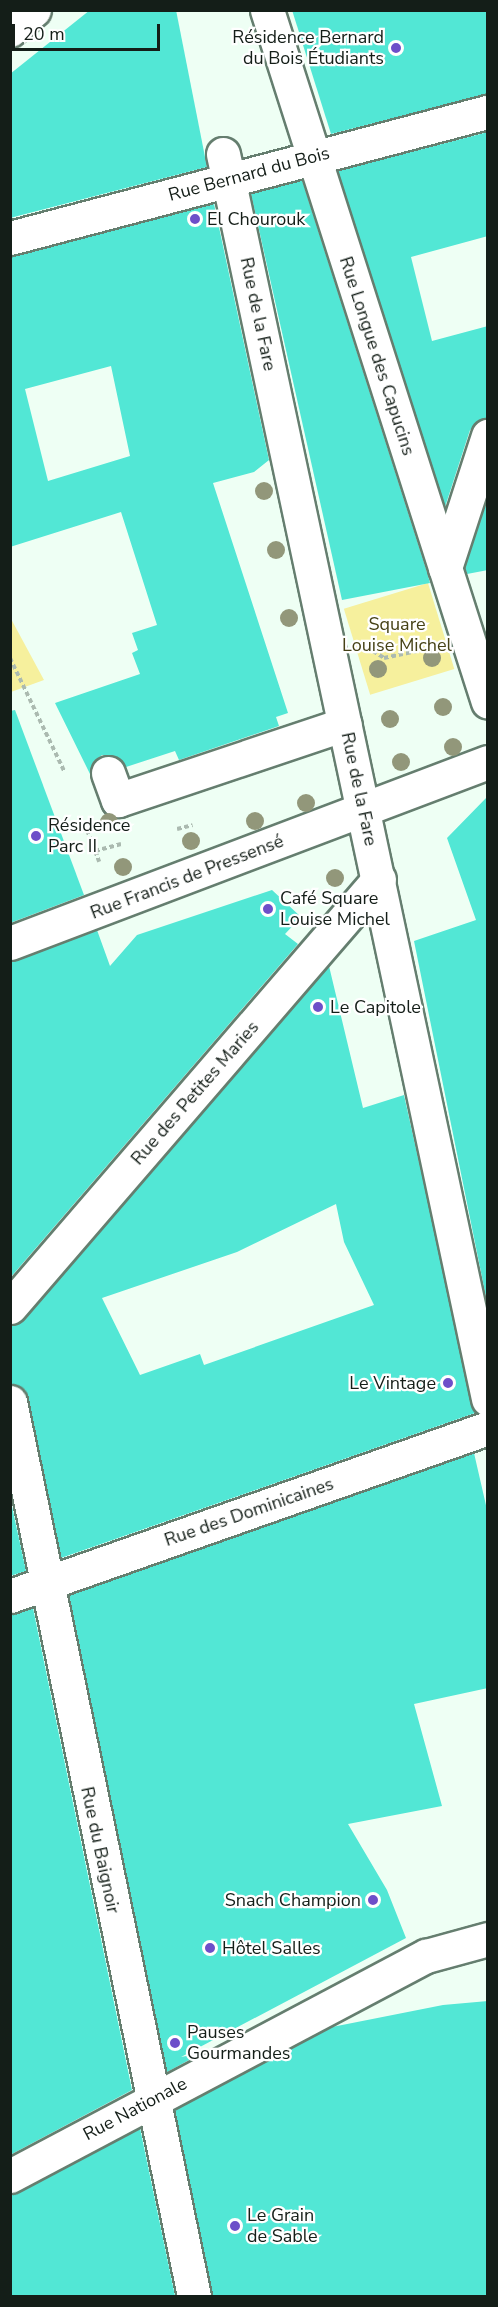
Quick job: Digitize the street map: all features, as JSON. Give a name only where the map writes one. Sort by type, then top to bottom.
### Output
[{"type":"street","points":[[10,30],[34,10]]},
{"type":"street","name":"Rue Longue des Capucins","points":[[267,10],[488,702]]},
{"type":"street","name":"Rue Bernard du Bois","points":[[10,238],[227,167],[314,157],[488,112]]},
{"type":"street","name":"Rue de la Fare","points":[[227,167],[488,1399]]},
{"type":"street","points":[[445,568],[488,436]]},
{"type":"street","points":[[108,773],[118,800],[345,724]]},
{"type":"street","points":[[364,811],[488,762]]},
{"type":"street","name":"Rue Francis de Pressensé","points":[[10,943],[364,811]]},
{"type":"street","name":"Rue des Petites Maries","points":[[10,1307],[379,879]]},
{"type":"street","name":"Rue du Baignoir","points":[[10,1402],[45,1584],[194,2296]]},
{"type":"street","name":"Rue des Dominicaines","points":[[10,1596],[488,1428]]},
{"type":"street","name":"Rue Nationale","points":[[10,2176],[426,1956],[488,1939]]},
{"type":"path","points":[[367,647],[384,658],[429,648]]},
{"type":"path","points":[[10,658],[58,759]]},
{"type":"green space","name":"Square Louise Michel","points":[[428,583],[454,669],[370,695],[344,609]]},
{"type":"green space","points":[[10,617],[44,680],[11,692],[10,692]]},
{"type":"building","points":[[90,10],[176,10],[207,167],[10,218],[10,74]]},
{"type":"building","name":"Résidence Bernard du Bois Étudiants","points":[[292,10],[488,10],[488,94],[331,134]]},
{"type":"building","points":[[488,132],[488,236],[411,257],[432,341],[488,326],[488,418],[470,430],[445,507],[338,171]]},
{"type":"building","points":[[302,180],[430,583],[342,600],[251,194]]},
{"type":"building","points":[[214,204],[269,460],[254,472],[213,483],[288,713],[276,717],[279,726],[179,760],[175,751],[126,767],[119,758],[102,755],[93,762],[90,774],[55,703],[140,674],[132,653],[138,650],[132,633],[157,625],[121,512],[10,547],[10,256]],"holes":[[[111,366],[130,456],[48,481],[25,389]]]},
{"type":"building","points":[[488,498],[488,570],[467,574],[465,568]]},
{"type":"building","name":"Résidence Parc II","points":[[15,710],[84,895],[10,923],[10,711]]},
{"type":"building","points":[[488,796],[488,1307],[414,941],[476,920],[447,838]]},
{"type":"building","points":[[272,890],[301,917],[285,934],[298,944],[10,1278],[10,961],[97,930],[110,966],[137,935]]},
{"type":"building","points":[[329,966],[363,1108],[404,1095],[475,1413],[61,1558],[28,1398],[24,1389],[10,1384],[10,1325],[24,1319]],"holes":[[[336,1204],[344,1242],[374,1305],[204,1365],[200,1354],[140,1375],[102,1298],[237,1252]]]},
{"type":"building","points":[[474,1453],[488,1514],[488,1688],[414,1704],[442,1806],[348,1824],[387,1890],[406,1938],[181,2057],[202,2053],[167,2072],[69,1595]]},
{"type":"building","points":[[10,1497],[26,1571],[10,1576]]},
{"type":"building","points":[[33,1608],[132,2090],[10,2155],[10,1614]]},
{"type":"building","points":[[488,2001],[488,2296],[212,2296],[175,2110],[332,2027],[443,2005]]},
{"type":"building","points":[[140,2128],[175,2296],[10,2296],[10,2195]]},
{"type":"place","name":"Résidence Bernard du Bois Étudiants","points":[[396,48]]},
{"type":"place","name":"El Chourouk","points":[[195,219]]},
{"type":"place","name":"Résidence Parc II","points":[[36,836]]},
{"type":"place","name":"Café Square Louise Michel","points":[[268,909]]},
{"type":"place","name":"Le Capitole","points":[[318,1007]]},
{"type":"place","name":"Le Vintage","points":[[448,1383]]},
{"type":"place","name":"Snach Champion","points":[[373,1900]]},
{"type":"place","name":"Hôtel Salles","points":[[210,1948]]},
{"type":"place","name":"Pauses Gourmandes","points":[[175,2043]]},
{"type":"place","name":"Le Grain de Sable","points":[[235,2226]]}]
